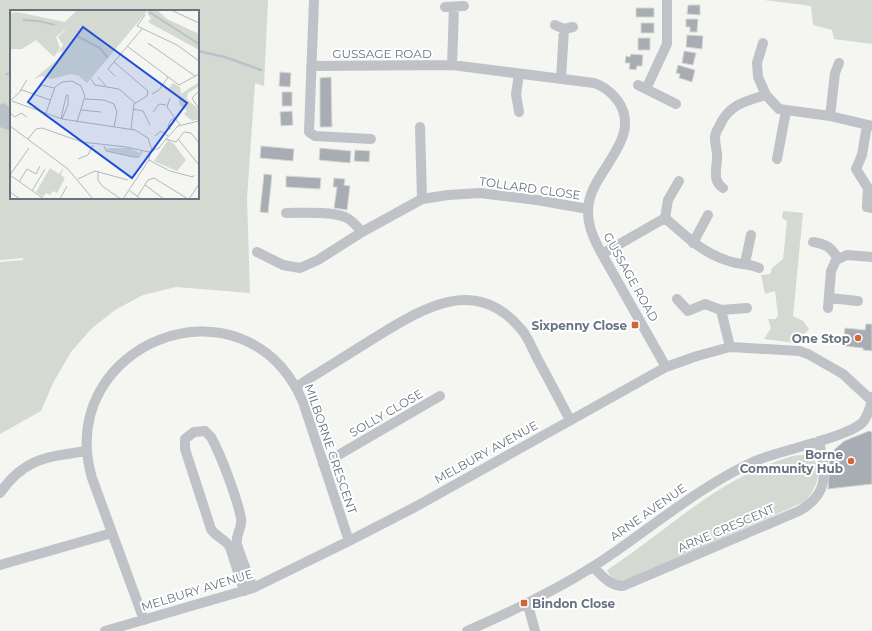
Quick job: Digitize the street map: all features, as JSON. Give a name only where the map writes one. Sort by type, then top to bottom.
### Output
[{"type":"street","points":[[314,0],[309,132],[315,136],[371,139]]},
{"type":"street","points":[[667,0],[667,44],[642,87],[676,104]]},
{"type":"street","points":[[452,65],[449,7],[464,6]]},
{"type":"street","points":[[561,78],[564,27]]},
{"type":"street","points":[[762,43],[756,65],[758,77],[766,95],[779,108],[786,111],[796,110],[869,125],[862,155],[856,169],[868,188],[867,207],[872,208]]},
{"type":"street","points":[[830,116],[835,73],[839,63]]},
{"type":"street","name":"GUSSAGE ROAD","points":[[311,66],[452,65],[561,78],[600,85],[616,98],[625,116],[625,126],[621,141],[591,193],[588,209],[592,233],[602,254],[666,367]]},
{"type":"street","points":[[519,74],[516,94],[519,112]]},
{"type":"street","points":[[723,188],[716,181],[715,174],[717,155],[715,136],[722,121],[730,110],[742,102],[766,95]]},
{"type":"street","points":[[777,159],[786,111]]},
{"type":"street","points":[[420,127],[422,200]]},
{"type":"street","points":[[665,218],[668,200],[679,181]]},
{"type":"street","name":"TOLLARD CLOSE","points":[[257,252],[283,264],[300,268],[318,260],[362,232],[422,200],[448,195],[480,193],[588,209]]},
{"type":"street","points":[[286,213],[345,217],[354,223],[362,232]]},
{"type":"street","points":[[693,243],[708,215]]},
{"type":"street","points":[[665,218],[703,251],[715,257],[734,263],[745,263],[759,268]]},
{"type":"street","points":[[602,254],[665,218]]},
{"type":"street","points":[[745,263],[751,235]]},
{"type":"street","points":[[812,242],[823,244],[831,248],[838,259]]},
{"type":"street","points":[[858,301],[828,303],[832,266],[838,259],[848,255],[872,257]]},
{"type":"street","points":[[296,387],[409,317],[438,304],[459,299],[476,300],[490,303],[509,316],[523,330],[570,420]]},
{"type":"street","points":[[677,299],[688,311],[705,304],[721,310],[746,308]]},
{"type":"street","points":[[721,310],[730,347]]},
{"type":"street","name":"MILBORNE CRESCENT","points":[[144,620],[92,478],[86,451],[90,419],[96,399],[105,384],[116,370],[139,349],[172,335],[190,331],[208,331],[241,339],[256,346],[272,358],[286,372],[296,387],[349,541]]},
{"type":"street","name":"MELBURY AVENUE","points":[[105,631],[248,589],[349,541],[415,507],[666,367],[697,356],[730,347],[799,351],[808,354],[843,374],[872,398]]},
{"type":"street","name":"SOLLY CLOSE","points":[[323,464],[440,396]]},
{"type":"street","points":[[869,418],[872,398]]},
{"type":"street","name":"ARNE AVENUE","points":[[467,631],[528,605],[593,566],[713,482],[757,460],[851,429],[869,418]]},
{"type":"street","points":[[205,431],[213,442],[241,518],[242,524],[236,536],[248,589],[226,541],[214,533],[211,529],[184,449],[185,439],[194,432],[205,431]]},
{"type":"street","name":"ARNE CRESCENT","points":[[593,566],[608,581],[617,586],[623,586],[799,511],[814,501],[822,489],[824,467],[819,440]]},
{"type":"street","points":[[0,494],[9,480],[33,462],[46,457],[86,451]]},
{"type":"street","points":[[0,565],[112,533]]},
{"type":"street","points":[[528,605],[535,631]]},
{"type":"shaded area","points":[[0,0],[268,0],[264,86],[255,83],[247,198],[250,293],[176,287],[143,295],[115,310],[91,329],[71,352],[53,383],[41,411],[0,434],[0,262],[23,260],[23,258],[0,260]]},
{"type":"shaded area","points":[[764,0],[872,0],[872,44],[834,39],[832,30],[813,25],[811,6]]},
{"type":"shaded area","points":[[2,103],[6,104],[10,108],[10,131],[0,127],[0,105]]},
{"type":"shaded area","points":[[783,211],[803,213],[793,316],[803,321],[809,329],[796,343],[764,339],[771,328],[768,319],[775,319],[778,316],[775,291],[765,294],[761,275],[770,274],[772,268],[783,259],[787,221],[782,218]]},
{"type":"shaded area","points":[[808,455],[817,465],[818,478],[812,492],[804,502],[626,581],[617,580],[608,573],[607,570],[709,496],[730,483],[752,471],[787,458]]},
{"type":"building","points":[[688,5],[700,5],[700,15],[687,14]]},
{"type":"building","points":[[636,8],[654,8],[654,17],[636,17]]},
{"type":"building","points":[[686,19],[698,19],[697,32],[690,32],[690,27],[686,27]]},
{"type":"building","points":[[641,23],[654,23],[654,33],[641,33]]},
{"type":"building","points":[[687,35],[703,36],[702,49],[686,47]]},
{"type":"building","points":[[638,38],[650,38],[650,50],[638,50]]},
{"type":"building","points":[[684,51],[696,53],[693,65],[682,63]]},
{"type":"building","points":[[631,54],[643,55],[642,66],[637,66],[636,70],[629,69],[630,63],[625,63],[626,56],[630,57]]},
{"type":"building","points":[[678,65],[695,70],[692,82],[679,78],[680,74],[676,73]]},
{"type":"building","points":[[280,72],[291,73],[290,87],[279,86]]},
{"type":"building","points":[[331,77],[332,127],[320,127],[320,78]]},
{"type":"building","points":[[282,92],[292,92],[292,106],[282,106]]},
{"type":"building","points":[[292,111],[293,125],[281,126],[280,112]]},
{"type":"building","points":[[261,146],[294,149],[293,161],[260,158]]},
{"type":"building","points":[[320,148],[351,151],[350,163],[319,160]]},
{"type":"building","points":[[355,150],[370,151],[369,162],[354,161]]},
{"type":"building","points":[[264,174],[272,175],[268,213],[260,212]]},
{"type":"building","points":[[286,176],[321,178],[320,189],[286,187]]},
{"type":"building","points":[[334,178],[345,179],[344,185],[350,186],[347,210],[334,208],[337,187],[333,187]]},
{"type":"building","name":"One Stop","points":[[866,324],[872,324],[872,351],[863,350],[863,348],[843,346],[845,328],[865,330]]},
{"type":"building","name":"Borne Community Hub","points":[[869,431],[872,432],[872,484],[828,489],[830,456],[833,451],[844,441]]},
{"type":"waterway","points":[[199,51],[225,57],[261,70]]},
{"type":"place","name":"Sixpenny Close","points":[[635,325]]},
{"type":"place","name":"One Stop","points":[[858,338]]},
{"type":"place","name":"Borne Community Hub","points":[[851,461]]},
{"type":"place","name":"Bindon Close","points":[[524,603]]}]
